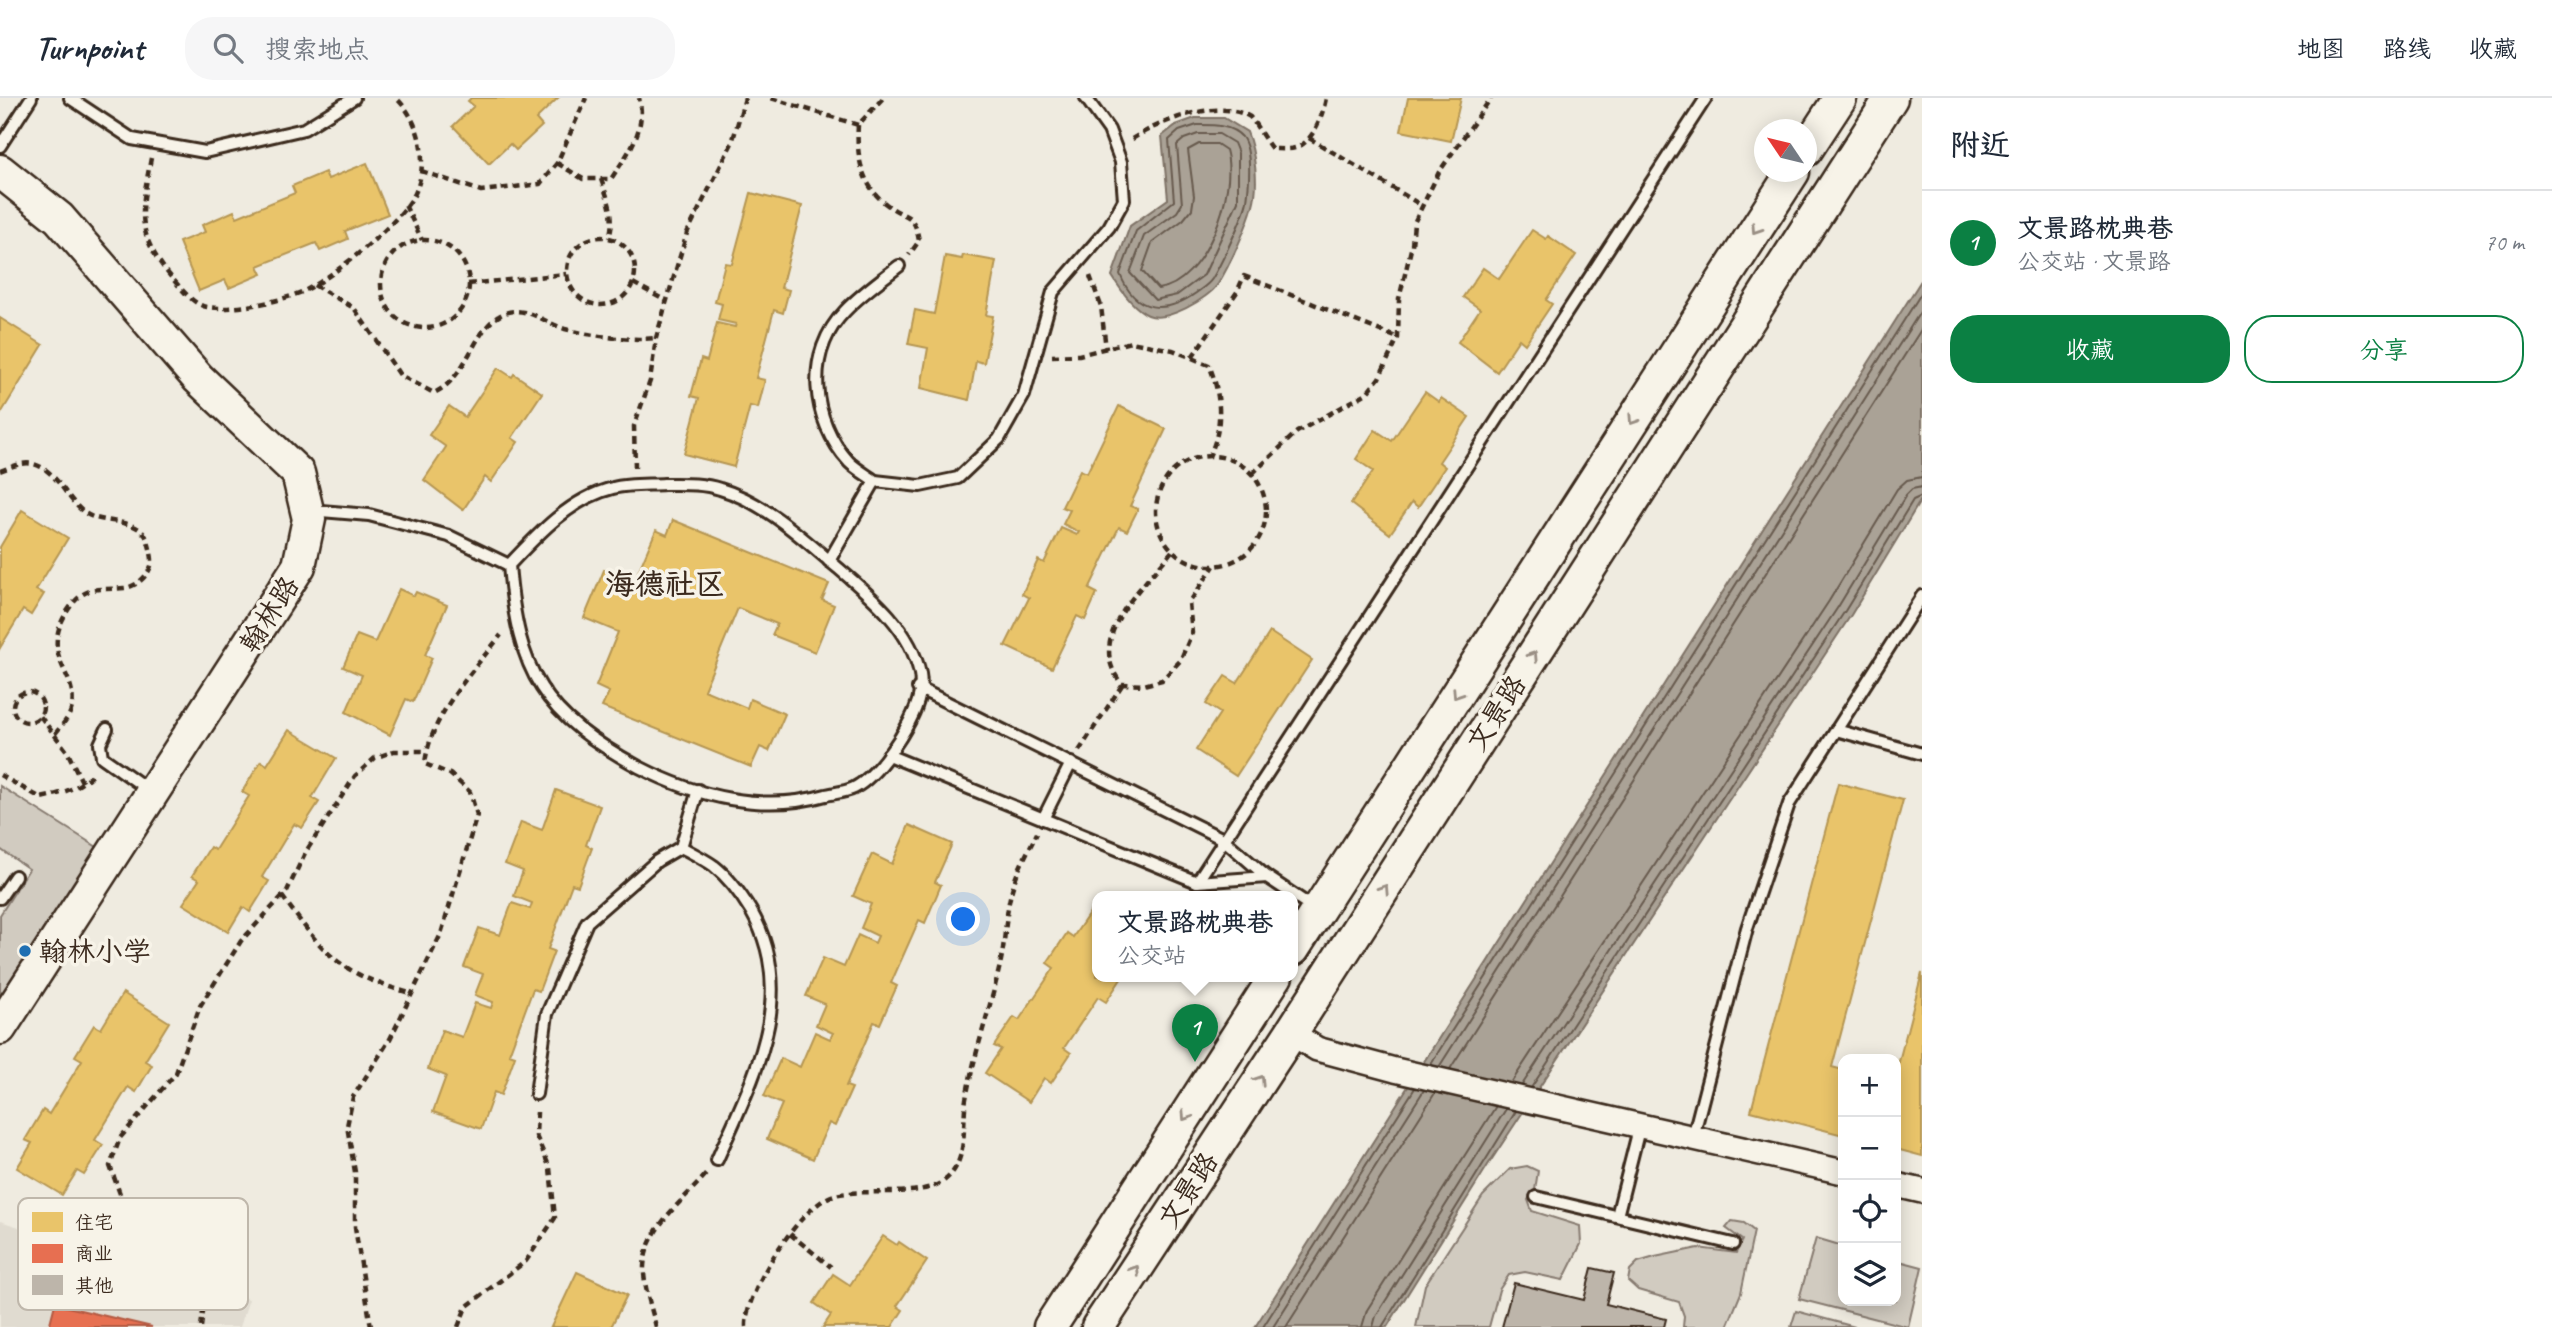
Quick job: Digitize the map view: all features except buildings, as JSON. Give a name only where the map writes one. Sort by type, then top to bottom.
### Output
[{"type":"main road","points":[[1817,134],[1840,98]]},
{"type":"main road","name":"文景路","points":[[1098,1327],[1291,1033],[1891,98]]},
{"type":"main road","name":"翰林路","points":[[0,171],[59,218],[198,378],[298,473],[309,519],[299,566],[0,1028]]},
{"type":"main road","name":"文景路","points":[[1298,941],[1787,182]]},
{"type":"main road","name":"文景路","points":[[1050,1327],[1272,982]]},
{"type":"street","points":[[1291,1033],[1317,1049],[1395,1070],[1838,1171]]},
{"type":"street","points":[[1901,1186],[1922,1191]]},
{"type":"lane","points":[[0,146],[31,98]]},
{"type":"lane","points":[[70,98],[132,139],[205,152],[304,129],[354,98]]},
{"type":"lane","points":[[899,266],[843,312],[822,347],[815,383],[824,422],[849,462],[875,481],[920,486],[958,478],[999,439],[1024,395],[1053,292],[1110,227],[1124,200],[1121,162],[1109,130],[1086,98]]},
{"type":"lane","points":[[1197,882],[1706,98]]},
{"type":"lane","points":[[829,561],[875,481]]},
{"type":"lane","points":[[687,483],[721,489],[775,517],[829,561],[863,589],[900,628],[920,675],[915,715],[888,755],[854,788],[806,801],[755,804],[698,790],[652,773],[597,744],[550,704],[522,650],[514,617],[509,565],[536,536],[569,509],[612,488],[687,483]]},
{"type":"lane","points":[[307,510],[369,515],[449,536],[509,565]]},
{"type":"lane","points":[[1693,1137],[1747,928],[1788,804],[1922,596]]},
{"type":"lane","points":[[918,688],[1223,839],[1288,891]]},
{"type":"lane","points":[[107,729],[100,744],[102,757],[153,792]]},
{"type":"lane","points":[[1836,730],[1922,754]]},
{"type":"lane","points":[[888,755],[1197,882],[1267,877]]},
{"type":"lane","points":[[1043,819],[1071,763]]},
{"type":"lane","points":[[536,1094],[547,1014],[587,922],[657,861],[681,847],[698,790]]},
{"type":"lane","points":[[681,847],[715,867],[744,900],[766,937],[773,976],[767,1038],[717,1160]]},
{"type":"lane","points":[[0,898],[15,876]]},
{"type":"lane","points":[[1298,898],[1317,911]]},
{"type":"lane","points":[[1617,1216],[1640,1125]]},
{"type":"lane","points":[[1536,1197],[1733,1244]]},
{"type":"path","points":[[154,143],[142,211],[146,241],[187,295],[205,307],[269,303],[314,285],[352,258],[415,194],[421,172],[422,151],[418,134],[403,104],[396,98]]},
{"type":"path","points":[[421,172],[481,191],[540,184],[557,163],[586,98]]},
{"type":"path","points":[[557,163],[583,179],[611,179],[638,136],[644,116],[639,98]]},
{"type":"path","points":[[635,486],[634,426],[650,381],[656,338],[687,233],[732,143],[745,98]]},
{"type":"path","points":[[771,98],[858,125]]},
{"type":"path","points":[[883,98],[858,125],[859,163],[867,182],[883,202],[910,215],[916,224],[919,241],[899,266]]},
{"type":"path","points":[[1116,149],[1158,122],[1214,102],[1236,107],[1249,116],[1272,149],[1296,148],[1309,138],[1323,113],[1326,98]]},
{"type":"path","points":[[1252,474],[1277,447],[1297,432],[1367,393],[1379,378],[1398,338],[1399,299],[1412,245],[1414,223],[1421,205],[1439,173],[1491,98]]},
{"type":"path","points":[[1309,138],[1421,205]]},
{"type":"path","points":[[601,179],[612,211],[613,225],[609,238]]},
{"type":"path","points":[[405,205],[422,240]]},
{"type":"path","points":[[609,238],[620,243],[634,261],[633,284],[619,300],[599,306],[579,298],[572,289],[567,274],[570,257],[577,247],[586,241],[609,238]]},
{"type":"path","points":[[422,240],[437,242],[460,257],[468,284],[460,310],[436,327],[409,326],[396,318],[384,300],[381,278],[395,252],[407,244],[422,240]]},
{"type":"path","points":[[1080,261],[1089,273],[1101,306],[1107,349]]},
{"type":"path","points":[[468,284],[567,274]]},
{"type":"path","points":[[1192,357],[1237,292],[1244,276],[1398,338]]},
{"type":"path","points":[[633,284],[667,302]]},
{"type":"path","points":[[314,285],[354,308],[400,375],[434,393],[455,378],[495,318],[509,310],[526,312],[565,328],[625,340],[656,338]]},
{"type":"path","points":[[1034,358],[1079,355],[1131,342],[1192,357],[1209,365],[1218,386],[1216,443],[1209,456]]},
{"type":"path","points":[[1209,456],[1228,458],[1252,474],[1265,497],[1266,515],[1262,533],[1252,549],[1238,560],[1214,566],[1186,561],[1172,551],[1161,536],[1156,520],[1157,501],[1163,484],[1175,469],[1191,459],[1209,456]]},
{"type":"path","points":[[0,471],[20,463],[43,467],[85,513],[100,520],[130,525],[145,535],[153,559],[149,572],[137,584],[125,589],[107,586],[90,590],[74,601],[61,621],[56,655],[70,687],[72,709],[55,734]]},
{"type":"path","points":[[1172,551],[1123,608],[1111,632],[1113,674],[1122,684],[1144,685],[1162,680],[1180,661],[1192,633],[1189,603],[1214,566]]},
{"type":"path","points":[[371,1327],[355,1227],[355,1172],[347,1126],[354,1097],[390,1040],[410,993],[441,934],[477,815],[470,792],[450,774],[425,764],[426,751],[447,708],[514,617]]},
{"type":"path","points":[[1071,763],[1122,684]]},
{"type":"path","points":[[26,692],[40,697],[43,706],[40,716],[32,721],[18,718],[13,705],[18,696],[26,692]]},
{"type":"path","points":[[40,716],[67,751],[83,784]]},
{"type":"path","points":[[121,1198],[110,1166],[120,1138],[176,1073],[200,1006],[241,941],[282,896],[305,853],[355,776],[375,758],[394,751],[426,751]]},
{"type":"path","points":[[0,775],[41,798],[65,793],[83,784],[105,760]]},
{"type":"path","points":[[746,1327],[746,1318],[760,1279],[790,1234],[833,1195],[925,1187],[945,1180],[957,1164],[966,1126],[965,1102],[1001,964],[1013,886],[1043,819]]},
{"type":"path","points":[[282,896],[319,948],[350,970],[379,985],[410,993]]},
{"type":"path","points":[[458,1327],[466,1307],[526,1261],[555,1218],[550,1168],[536,1136],[536,1094]]},
{"type":"path","points":[[656,1327],[644,1273],[646,1250],[667,1215],[717,1160]]},
{"type":"path","points":[[790,1234],[831,1267]]},
{"type":"shaded area","name":"翰林小学","points":[[0,786],[105,852],[0,1012],[0,915],[29,869],[0,849]]},
{"type":"shaded area","points":[[1527,1166],[1538,1171],[1535,1190],[1528,1200],[1532,1211],[1580,1226],[1581,1244],[1563,1280],[1525,1272],[1509,1275],[1499,1290],[1489,1327],[1416,1327],[1425,1285],[1483,1196],[1510,1169]]},
{"type":"shaded area","points":[[0,1221],[18,1227],[18,1310],[245,1310],[240,1327],[0,1327]]},
{"type":"shaded area","points":[[1732,1221],[1744,1223],[1754,1231],[1741,1293],[1727,1327],[1683,1327],[1684,1316],[1679,1302],[1638,1290],[1628,1281],[1630,1270],[1638,1262],[1655,1257],[1698,1248],[1736,1253],[1742,1240],[1726,1228]]},
{"type":"shaded area","points":[[1816,1238],[1838,1245],[1838,1306],[1901,1306],[1901,1261],[1922,1267],[1908,1327],[1799,1299]]},
{"type":"shaded area","points":[[1796,1311],[1855,1327],[1791,1327]]},
{"type":"water","points":[[1195,118],[1224,118],[1247,132],[1255,168],[1253,205],[1233,256],[1213,290],[1186,308],[1156,317],[1142,312],[1132,303],[1112,276],[1130,226],[1168,199],[1162,136],[1176,125]]},
{"type":"water","points":[[1922,279],[1922,498],[1851,615],[1488,1165],[1387,1327],[1255,1327]]},
{"type":"place","name":"翰林小学","points":[[25,951]]},
{"type":"place","name":"文景路枕典巷","points":[[1195,1062]]},
{"type":"district","name":"海德社区","points":[[665,584]]}]
